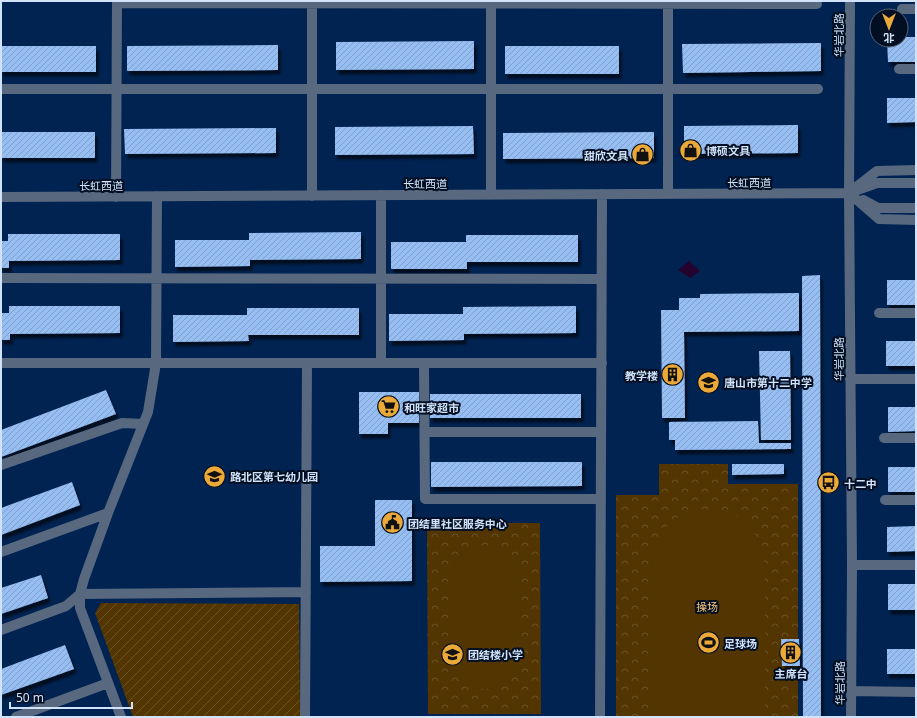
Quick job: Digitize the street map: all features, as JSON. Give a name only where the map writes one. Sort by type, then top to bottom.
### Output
[{"type":"street","name":"华岩北路","points":[[850,1],[849,193],[852,717]]},
{"type":"street","points":[[116,197],[117,2],[668,2],[817,4]]},
{"type":"street","points":[[312,2],[312,196]]},
{"type":"street","points":[[491,2],[491,195]]},
{"type":"street","points":[[668,2],[668,194]]},
{"type":"street","points":[[899,69],[916,69]]},
{"type":"street","points":[[1,89],[818,89]]},
{"type":"street","points":[[916,170],[877,171],[849,193],[879,219],[916,220]]},
{"type":"street","name":"长虹西道","points":[[1,197],[849,193],[877,183],[916,183]]},
{"type":"street","name":"长虹西道","points":[[849,193],[878,208],[916,208]]},
{"type":"street","points":[[600,717],[602,363],[600,279],[602,194]]},
{"type":"street","points":[[381,195],[381,363]]},
{"type":"street","points":[[121,717],[80,608],[80,594],[108,513],[148,412],[156,363],[157,196]]},
{"type":"street","points":[[1,278],[600,279]]},
{"type":"street","points":[[879,313],[916,313]]},
{"type":"street","points":[[1,363],[602,363]]},
{"type":"street","points":[[305,717],[308,363]]},
{"type":"street","points":[[424,363],[425,499],[601,499]]},
{"type":"street","points":[[850,379],[916,379]]},
{"type":"street","points":[[1,465],[122,423],[143,424]]},
{"type":"street","points":[[425,432],[601,432]]},
{"type":"street","points":[[884,438],[916,438]]},
{"type":"street","points":[[885,500],[916,500]]},
{"type":"street","points":[[1,552],[108,513]]},
{"type":"street","points":[[852,565],[916,565]]},
{"type":"street","points":[[1,630],[66,606],[80,594],[306,592]]},
{"type":"street","points":[[16,717],[108,684]]},
{"type":"street","points":[[851,691],[916,692]]},
{"type":"green space","name":"操场","points":[[659,464],[728,464],[728,484],[798,484],[798,717],[616,717],[616,495],[659,495]]},
{"type":"green space","name":"足球场","points":[[710,509],[729,513],[740,518],[752,529],[760,544],[765,570],[765,717],[652,717],[652,553],[664,530],[677,518],[691,511]]},
{"type":"green space","points":[[427,523],[540,523],[541,714],[428,714]]},
{"type":"green space","points":[[492,545],[502,549],[509,555],[519,570],[519,665],[506,682],[495,688],[489,689],[466,685],[458,678],[451,664],[451,574],[459,557],[465,551],[475,546]]},
{"type":"green space","points":[[101,603],[299,604],[300,717],[133,717],[95,613]]},
{"type":"shaded area","points":[[689,261],[700,271],[690,278],[678,270]]},
{"type":"building","points":[[909,37],[916,37],[916,62],[888,62],[887,48],[909,48]]},
{"type":"building","points":[[474,41],[474,69],[336,70],[336,42]]},
{"type":"building","points":[[821,43],[821,71],[683,73],[682,44]]},
{"type":"building","points":[[278,45],[278,70],[127,71],[127,46]]},
{"type":"building","points":[[1,46],[96,46],[96,72],[1,72]]},
{"type":"building","points":[[505,46],[619,46],[619,74],[505,74]]},
{"type":"building","points":[[887,98],[916,98],[916,122],[887,123]]},
{"type":"building","points":[[798,125],[798,153],[684,154],[684,126]]},
{"type":"building","points":[[473,126],[474,154],[335,155],[335,127]]},
{"type":"building","points":[[276,128],[276,153],[125,154],[124,129]]},
{"type":"building","points":[[1,132],[95,132],[95,158],[1,158]]},
{"type":"building","points":[[654,132],[654,158],[503,159],[503,133]]},
{"type":"building","points":[[361,232],[361,259],[250,260],[250,266],[175,267],[175,240],[249,240],[249,233]]},
{"type":"building","points":[[8,234],[120,234],[120,260],[9,261],[9,268],[1,268],[1,241],[8,241]]},
{"type":"building","points":[[466,235],[578,235],[578,262],[467,262],[467,269],[391,269],[391,242],[466,242]]},
{"type":"building","points":[[820,275],[821,717],[803,717],[802,276]]},
{"type":"building","points":[[887,280],[916,280],[916,305],[887,305]]},
{"type":"building","name":"教学楼","points":[[799,293],[799,331],[684,332],[685,418],[662,418],[661,310],[679,310],[679,298],[700,298],[700,294]]},
{"type":"building","points":[[9,306],[120,306],[120,333],[10,334],[10,340],[1,340],[1,313],[9,313]]},
{"type":"building","points":[[576,306],[576,333],[464,334],[464,340],[389,341],[389,314],[463,314],[463,307]]},
{"type":"building","points":[[247,308],[359,308],[359,335],[248,335],[249,341],[173,342],[173,315],[247,315]]},
{"type":"building","points":[[886,341],[916,341],[916,366],[886,366]]},
{"type":"building","points":[[759,351],[790,351],[791,440],[761,440]]},
{"type":"building","points":[[106,390],[116,414],[1,457],[1,430]]},
{"type":"building","name":"和旺家超市","points":[[359,392],[419,392],[419,423],[388,423],[388,434],[359,434]]},
{"type":"building","points":[[430,394],[581,394],[581,418],[430,418]]},
{"type":"building","points":[[888,407],[916,407],[916,431],[888,432]]},
{"type":"building","points":[[758,421],[759,443],[791,443],[791,449],[675,450],[675,440],[669,440],[669,422]]},
{"type":"building","points":[[431,462],[582,462],[582,486],[431,487]]},
{"type":"building","points":[[732,464],[784,464],[784,474],[732,475]]},
{"type":"building","points":[[888,467],[916,467],[916,492],[888,492]]},
{"type":"building","points":[[72,482],[80,505],[1,535],[1,508]]},
{"type":"building","name":"团结里社区服务中心","points":[[375,500],[412,500],[412,581],[320,582],[320,546],[375,546]]},
{"type":"building","points":[[916,526],[916,551],[887,552],[887,527]]},
{"type":"building","points":[[41,575],[48,598],[1,614],[1,588]]},
{"type":"building","points":[[888,584],[916,584],[916,610],[888,610]]},
{"type":"building","name":"主席台","points":[[781,639],[799,639],[800,666],[782,666]]},
{"type":"building","points":[[65,645],[74,669],[1,695],[1,669]]},
{"type":"building","points":[[887,649],[916,649],[916,674],[887,674]]},
{"type":"place","name":"博硕文具","points":[[690,150]]},
{"type":"place","name":"甜欣文具","points":[[643,155]]},
{"type":"place","name":"教学楼","points":[[673,375]]},
{"type":"place","name":"唐山市第十二中学","points":[[708,382]]},
{"type":"place","name":"和旺家超市","points":[[389,407]]},
{"type":"place","name":"路北区第七幼儿园","points":[[215,476]]},
{"type":"place","name":"十二中","points":[[828,483]]},
{"type":"place","name":"团结里社区服务中心","points":[[393,523]]},
{"type":"place","name":"足球场","points":[[709,643]]},
{"type":"place","name":"主席台","points":[[791,653]]},
{"type":"place","name":"团结楼小学","points":[[453,654]]}]
